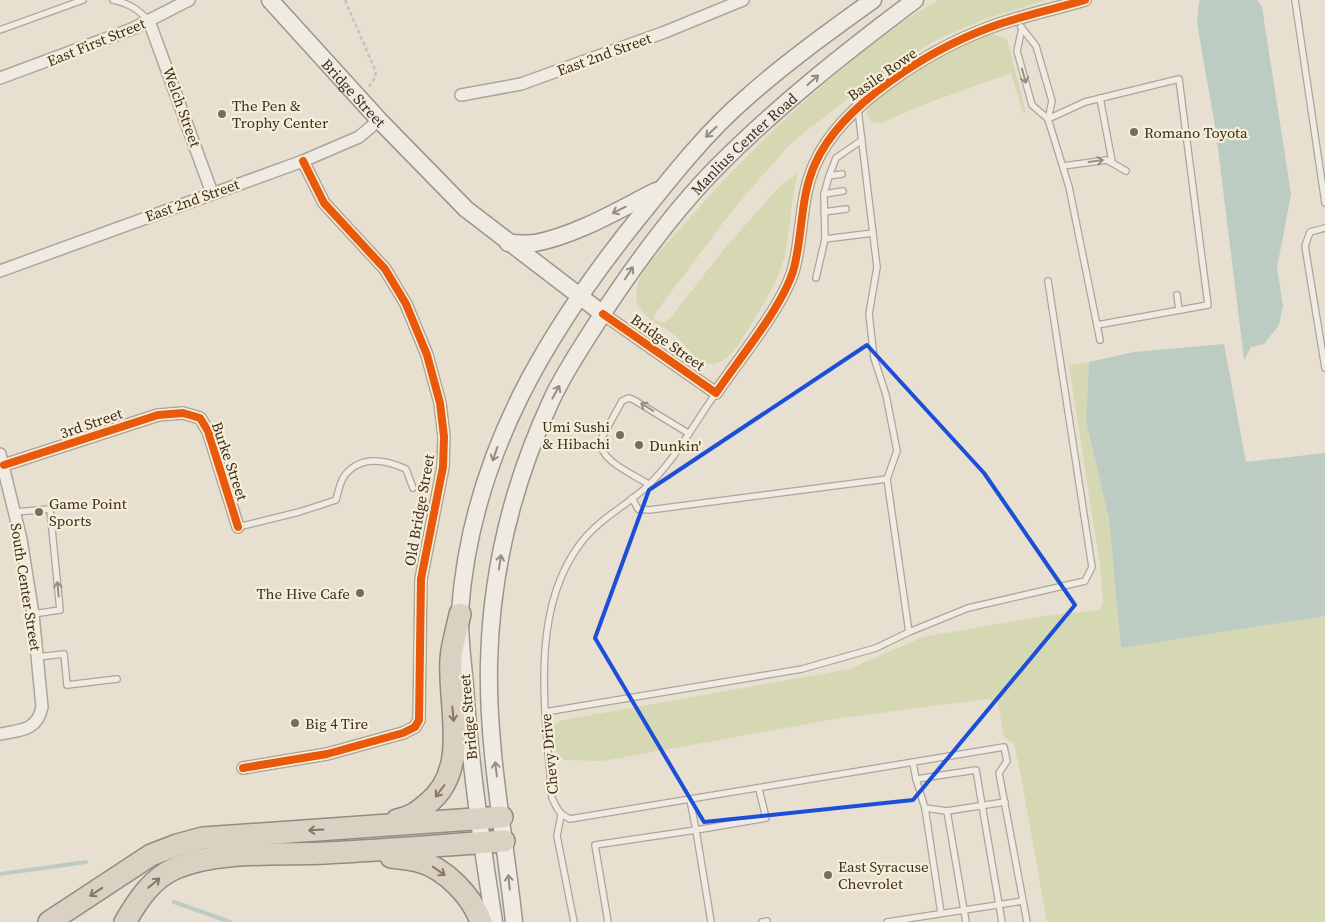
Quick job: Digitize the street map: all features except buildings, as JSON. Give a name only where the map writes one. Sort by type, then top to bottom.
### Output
[{"type":"highway","points":[[365,827],[412,817],[434,799],[448,779],[454,746],[451,658],[460,614]]},
{"type":"highway","points":[[49,922],[151,855],[203,838],[502,817]]},
{"type":"highway","points":[[125,922],[136,903],[152,883],[174,869],[207,858],[359,851],[504,841]]},
{"type":"highway","points":[[359,851],[419,861],[434,867],[457,885],[468,898],[481,922]]},
{"type":"main road","name":"Manlius Center Road","points":[[578,297],[662,187],[701,141],[746,98],[822,36],[873,0]]},
{"type":"main road","name":"Manlius Center Road","points":[[603,314],[632,268],[682,205],[721,163],[835,60],[914,0]]},
{"type":"main road","name":"Bridge Street","points":[[274,4],[359,99],[466,209],[578,297],[603,314],[583,343],[552,400],[518,484],[506,529],[493,610],[489,664],[493,746],[514,922]]},
{"type":"main road","points":[[508,243],[534,243],[562,235],[613,213],[662,187]]},
{"type":"main road","name":"Bridge Street","points":[[494,922],[482,843],[466,699],[460,614],[467,561],[482,492],[505,426],[548,344],[578,297]]},
{"type":"street","name":"East First Street","points":[[0,78],[149,21],[189,0]]},
{"type":"street","name":"East 2nd Street","points":[[461,95],[521,84],[665,32],[743,0]]},
{"type":"street","name":"Basile Rowe","points":[[716,393],[783,295],[794,268],[806,186],[829,138],[858,107],[873,94],[921,62],[964,38],[1020,24],[1085,0]]},
{"type":"street","name":"Welch Street","points":[[149,21],[212,193]]},
{"type":"street","name":"East 2nd Street","points":[[0,271],[303,161],[359,137],[379,120]]},
{"type":"street","name":"Old Bridge Street","points":[[243,768],[336,752],[403,733],[415,727],[419,720],[421,580],[443,467],[444,437],[440,403],[427,355],[406,304],[385,269],[324,203],[303,161]]},
{"type":"street","name":"Bridge Street","points":[[603,314],[716,393]]},
{"type":"street","name":"3rd Street","points":[[4,465],[158,415],[187,414]]},
{"type":"street","name":"Burke Street","points":[[187,414],[200,418],[208,431],[238,527]]},
{"type":"street","name":"South Center Street","points":[[0,454],[14,512],[33,614],[42,707],[37,722],[27,729],[0,734]]},
{"type":"lane","points":[[0,30],[82,0]]},
{"type":"lane","points":[[113,0],[125,3],[139,10],[149,21]]},
{"type":"lane","points":[[1295,0],[1325,203]]},
{"type":"lane","points":[[1020,24],[1017,51],[1032,105],[1048,119]]},
{"type":"lane","points":[[1020,24],[1036,46],[1052,101],[1048,119],[1063,166],[1100,340]]},
{"type":"lane","points":[[1048,119],[1067,109],[1100,98],[1179,79],[1208,305],[1097,324]]},
{"type":"lane","points":[[1100,98],[1112,161]]},
{"type":"lane","points":[[858,107],[867,207],[873,233],[877,267],[869,314],[873,350],[886,395],[897,451],[887,479],[909,632]]},
{"type":"lane","points":[[816,278],[825,239],[824,194],[829,176],[836,158],[862,140]]},
{"type":"lane","points":[[1063,166],[1112,161],[1126,171]]},
{"type":"lane","points":[[829,176],[842,174]]},
{"type":"lane","points":[[824,194],[843,191]]},
{"type":"lane","points":[[824,212],[846,209]]},
{"type":"lane","points":[[1325,228],[1310,232],[1305,246],[1325,368]]},
{"type":"lane","points":[[825,239],[873,233]]},
{"type":"lane","points":[[545,712],[802,669],[876,648],[909,632],[968,608],[1085,581],[1092,567],[1048,281]]},
{"type":"lane","points":[[1177,295],[1179,310]]},
{"type":"lane","name":"Chevy Drive","points":[[716,393],[668,462],[648,484],[596,525],[580,544],[560,578],[551,605],[547,634],[545,712],[552,798],[561,815],[570,819],[1004,747],[1007,762],[999,773],[1005,802]]},
{"type":"lane","points":[[648,484],[605,456],[600,448],[600,441],[622,401],[629,398],[634,400],[688,433]]},
{"type":"lane","points":[[238,527],[299,512],[336,500],[344,476],[359,463],[387,461],[406,469],[413,488]]},
{"type":"lane","points":[[632,498],[638,509],[649,510],[887,479]]},
{"type":"lane","points":[[14,512],[50,509],[60,610],[33,614]]},
{"type":"lane","points":[[37,657],[64,654],[68,685],[117,679]]},
{"type":"lane","points":[[913,763],[925,808],[941,913]]},
{"type":"lane","points":[[916,779],[976,770],[1002,922]]},
{"type":"lane","points":[[608,922],[595,845],[766,818],[759,788]]},
{"type":"lane","points":[[690,800],[712,922]]},
{"type":"lane","points":[[925,808],[947,811],[1005,802],[1027,922]]},
{"type":"lane","points":[[947,811],[966,922]]},
{"type":"lane","points":[[561,815],[557,836],[574,922]]},
{"type":"lane","points":[[887,922],[1024,901]]},
{"type":"lane","points":[[930,915],[931,922]]},
{"type":"path","points":[[345,0],[376,72],[374,79],[359,99]]},
{"type":"highlighted area","points":[[867,345],[984,473],[1075,605],[913,800],[704,822],[595,638],[649,490]]},
{"type":"green space","points":[[938,0],[1047,0],[984,19],[934,41],[855,93],[791,143],[735,207],[656,312],[654,320],[664,323],[672,316],[724,249],[779,187],[798,173],[793,194],[784,258],[770,293],[733,352],[717,363],[704,363],[693,355],[679,339],[647,316],[641,310],[637,303],[636,293],[642,275],[705,200],[783,121],[838,72],[896,26]]},
{"type":"green space","points":[[991,34],[1003,37],[1008,42],[1026,113],[1023,113],[1011,73],[917,107],[882,123],[872,122],[867,116],[867,104],[912,74],[958,48]]},
{"type":"green space","points":[[1089,362],[1086,421],[1109,519],[1121,648],[1325,616],[1325,922],[1047,922],[1014,744],[1004,737],[998,701],[986,699],[835,719],[603,761],[564,760],[553,748],[553,725],[563,720],[849,669],[923,637],[1050,615],[1100,610],[1103,601],[1100,566],[1069,365]]},
{"type":"shaded area","points":[[1257,0],[1262,7],[1291,194],[1277,268],[1283,306],[1279,325],[1264,344],[1251,347],[1244,360],[1216,132],[1197,23],[1199,1]]},
{"type":"shaded area","points":[[1224,344],[1246,462],[1325,453],[1325,616],[1121,648],[1109,519],[1086,421],[1089,362],[1134,352]]},
{"type":"waterway","points":[[0,874],[86,862]]},
{"type":"waterway","points":[[174,902],[230,922]]},
{"type":"cycle path","points":[[603,314],[716,393],[760,332],[789,283],[797,255],[804,202],[810,177],[828,142],[845,120],[890,81],[942,49],[1002,23],[1085,0]]},
{"type":"cycle path","points":[[243,768],[327,754],[403,733],[415,727],[419,720],[421,579],[443,467],[444,437],[440,403],[427,355],[406,304],[385,269],[324,203],[303,161]]},
{"type":"cycle path","points":[[4,465],[158,415],[183,413],[200,418],[208,431],[238,527]]},
{"type":"place","name":"The Pen & Trophy Center","points":[[222,114]]},
{"type":"place","name":"Romano Toyota","points":[[1134,132]]},
{"type":"place","name":"Umi Sushi & Hibachi","points":[[620,435]]},
{"type":"place","name":"Dunkin'","points":[[639,445]]},
{"type":"place","name":"Game Point Sports","points":[[39,512]]},
{"type":"place","name":"The Hive Cafe","points":[[360,593]]},
{"type":"place","name":"Big 4 Tire","points":[[295,723]]},
{"type":"place","name":"East Syracuse Chevrolet","points":[[828,875]]}]
